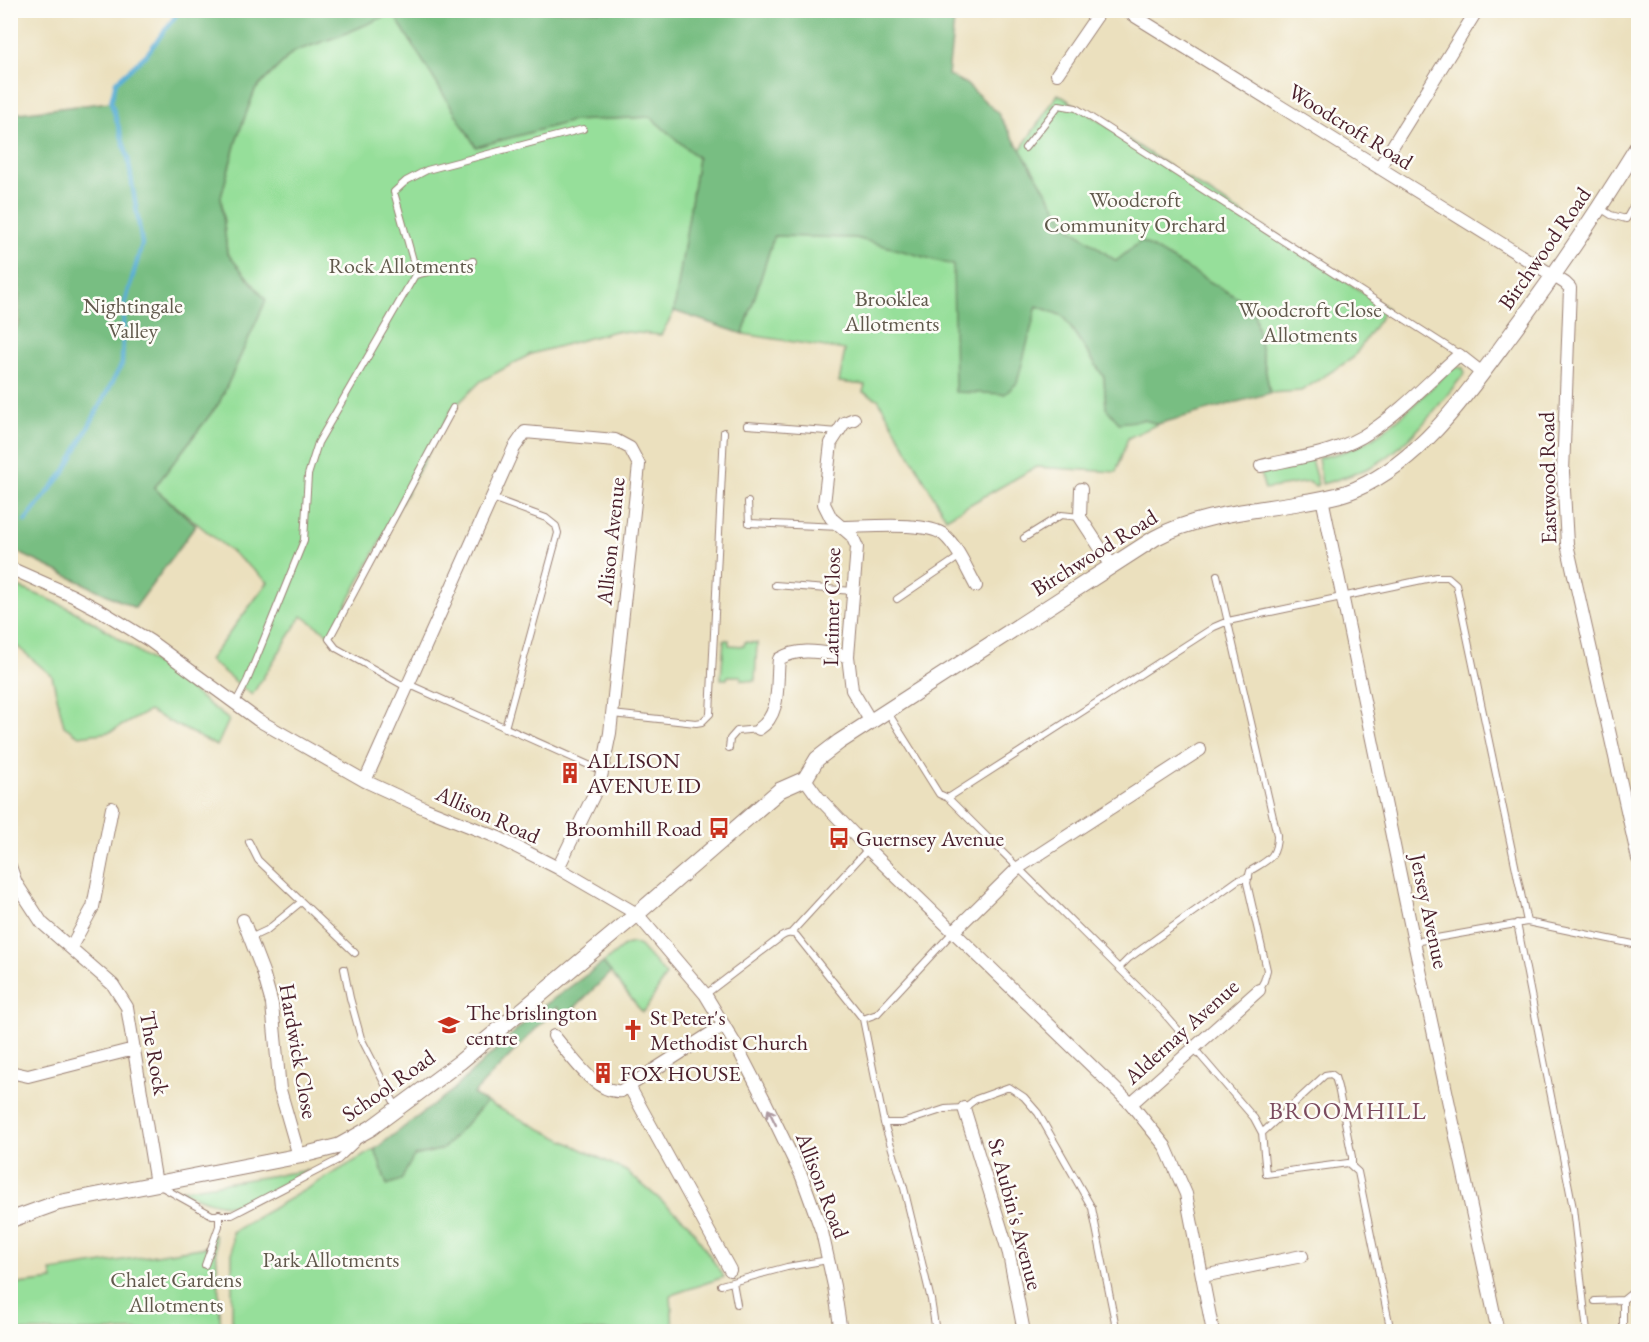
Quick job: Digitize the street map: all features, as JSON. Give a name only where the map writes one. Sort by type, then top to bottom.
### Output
[{"type":"street","points":[[1057,74],[1101,10]]},
{"type":"street","name":"Woodcroft Road","points":[[1125,10],[1554,276]]},
{"type":"street","points":[[1379,168],[1477,10]]},
{"type":"street","name":"Birchwood Road","points":[[806,779],[817,759],[839,742],[1176,526],[1354,490],[1387,473],[1415,450],[1443,421],[1482,373],[1554,276],[1637,151]]},
{"type":"street","name":"Eastwood Road","points":[[1554,276],[1570,288],[1563,472],[1567,544],[1638,859]]},
{"type":"street","points":[[1261,465],[1314,454],[1346,444],[1370,433],[1459,355],[1482,373]]},
{"type":"street","points":[[838,432],[844,423],[854,420]]},
{"type":"street","name":"Allison Avenue","points":[[364,781],[514,448],[525,432],[615,440],[630,448],[639,465],[612,714],[600,782],[558,868]]},
{"type":"street","name":"Latimer Close","points":[[838,432],[831,443],[824,504],[831,518],[852,536],[857,547],[848,656],[852,690],[871,722]]},
{"type":"street","points":[[1081,489],[1080,517],[1112,566]]},
{"type":"street","name":"Jersey Avenue","points":[[1322,498],[1498,1332]]},
{"type":"street","name":"Latimer Close","points":[[843,527],[893,526],[935,529],[945,535],[976,586]]},
{"type":"street","name":"Allison Road","points":[[10,568],[103,612],[150,641],[235,704],[284,736],[364,781],[499,838],[558,868],[638,915],[705,994],[724,1025],[802,1177],[822,1232],[841,1332]]},
{"type":"street","points":[[759,729],[767,724],[776,707],[779,659],[790,652],[811,651],[848,656]]},
{"type":"street","points":[[953,932],[1018,868],[1200,750]]},
{"type":"street","points":[[806,779],[818,797],[868,849],[1131,1104],[1165,1146],[1186,1194],[1213,1332]]},
{"type":"street","name":"School Road","points":[[10,1220],[57,1203],[339,1146],[398,1110],[460,1062],[638,915],[780,790],[806,779]]},
{"type":"street","points":[[71,947],[93,907],[112,808]]},
{"type":"street","name":"The Rock","points":[[10,866],[16,883],[42,923],[113,985],[127,1007],[156,1184]]},
{"type":"street","name":"Hardwick Close","points":[[243,920],[263,972],[272,1004],[280,1090],[298,1156]]},
{"type":"street","name":"Aldernay Avenue","points":[[1131,1104],[1259,990]]},
{"type":"street","points":[[554,1036],[592,1080],[602,1088],[614,1092],[621,1091],[724,1025]]},
{"type":"street","points":[[10,1072],[28,1076],[134,1049]]},
{"type":"street","points":[[629,1086],[732,1276]]},
{"type":"street","name":"St Aubin's Avenue","points":[[964,1108],[1010,1254],[1024,1332]]},
{"type":"street","points":[[1203,1276],[1302,1256]]},
{"type":"lane","points":[[1025,148],[1059,105],[1076,108],[1459,355]]},
{"type":"lane","points":[[235,704],[247,681],[302,547],[308,475],[318,443],[415,275],[394,192],[406,181],[427,170],[583,129]]},
{"type":"lane","points":[[1600,208],[1611,215],[1626,219],[1638,198]]},
{"type":"lane","points":[[415,275],[473,261]]},
{"type":"lane","points":[[453,408],[329,639],[336,648],[406,686],[602,771]]},
{"type":"lane","points":[[747,425],[838,432]]},
{"type":"lane","points":[[612,714],[696,723],[702,722],[710,714],[724,432]]},
{"type":"lane","points":[[491,498],[546,518],[556,526],[558,533],[505,728]]},
{"type":"lane","points":[[748,502],[749,523],[843,527]]},
{"type":"lane","points":[[1024,538],[1061,516],[1080,517]]},
{"type":"lane","points":[[897,599],[959,557]]},
{"type":"lane","points":[[1217,575],[1277,835],[1277,849],[1269,860],[1250,871],[1247,883],[1267,970],[1259,990]]},
{"type":"lane","points":[[948,798],[1214,627],[1228,621],[1344,596],[1436,577],[1448,577],[1456,584],[1527,922]]},
{"type":"lane","points":[[775,585],[854,591]]},
{"type":"lane","points":[[887,711],[939,794],[948,798],[1119,968],[1194,1047],[1254,1118],[1262,1133],[1266,1174],[1348,1163],[1358,1172],[1391,1332]]},
{"type":"lane","points":[[729,748],[730,739],[737,731],[759,729]]},
{"type":"lane","points":[[249,842],[258,860],[355,953]]},
{"type":"lane","points":[[705,994],[781,937],[791,933],[868,849]]},
{"type":"lane","points":[[1119,968],[1129,958],[1238,880],[1249,878]]},
{"type":"lane","points":[[250,938],[267,930],[301,902]]},
{"type":"lane","points":[[1414,942],[1527,922],[1638,945]]},
{"type":"lane","points":[[1516,923],[1573,1208],[1587,1332]]},
{"type":"lane","points":[[863,1019],[877,1014],[953,932]]},
{"type":"lane","points":[[791,933],[796,935],[863,1019],[884,1123],[904,1188],[931,1300],[936,1332]]},
{"type":"lane","points":[[344,969],[362,1038],[398,1110]]},
{"type":"lane","points":[[1262,1133],[1325,1075],[1331,1074],[1335,1077],[1338,1087],[1352,1166]]},
{"type":"lane","points":[[884,1123],[902,1123],[945,1109],[964,1108],[976,1100],[1009,1087],[1024,1097],[1038,1113],[1092,1208],[1117,1332]]},
{"type":"lane","points":[[156,1184],[212,1215],[232,1215],[338,1160],[371,1128]]},
{"type":"lane","points":[[205,1265],[219,1226],[219,1214]]},
{"type":"lane","points":[[721,1285],[732,1276],[828,1260]]},
{"type":"lane","points":[[732,1276],[737,1304]]},
{"type":"lane","points":[[1594,1301],[1623,1300],[1638,1288]]},
{"type":"lane","points":[[1623,1300],[1623,1332]]},
{"type":"green space","name":"Nightingale Valley","points":[[180,11],[955,11],[948,75],[966,84],[997,112],[1067,225],[1116,261],[1141,241],[1253,307],[1270,393],[1158,424],[1144,420],[1119,423],[1106,408],[1104,377],[1063,316],[1037,306],[1017,383],[1005,394],[955,392],[953,265],[856,238],[774,236],[743,334],[674,311],[698,158],[650,117],[572,121],[476,147],[393,13],[342,35],[293,52],[255,90],[237,138],[221,197],[227,253],[266,300],[219,403],[154,488],[196,525],[135,608],[11,549],[11,358],[12,332],[19,324],[19,273],[10,204],[11,114],[110,102],[116,82],[147,54]]},
{"type":"green space","name":"Rock Allotments","points":[[393,12],[476,147],[572,121],[650,117],[698,158],[674,312],[661,335],[615,331],[531,354],[481,381],[451,411],[330,635],[302,616],[252,695],[209,660],[268,582],[154,488],[219,403],[266,300],[227,253],[221,197],[237,138],[255,90],[293,52],[342,35]]},
{"type":"green space","name":"Woodcroft Close Allotments","points":[[1058,94],[1387,308],[1353,358],[1301,391],[1270,393],[1253,307],[1116,261],[1067,225],[1020,150]]},
{"type":"green space","name":"Brooklea Allotments","points":[[774,236],[856,238],[901,250],[953,265],[1037,306],[1063,316],[1104,377],[1106,408],[1158,424],[1128,438],[1116,472],[1036,467],[946,518],[878,399],[863,392],[865,385],[839,382],[845,350],[743,334]]},
{"type":"green space","points":[[1463,368],[1465,373],[1425,422],[1403,444],[1371,467],[1322,484],[1318,458],[1351,449],[1374,437],[1408,410],[1451,369]]},
{"type":"green space","points":[[1311,459],[1318,484],[1316,486],[1308,482],[1265,489],[1260,473]]},
{"type":"green space","points":[[10,584],[55,602],[91,621],[152,661],[210,705],[229,720],[217,746],[149,711],[110,732],[79,736],[64,726],[52,676],[11,642]]},
{"type":"green space","points":[[724,640],[729,640],[729,645],[744,646],[745,642],[757,643],[755,681],[741,680],[741,676],[728,676],[727,679],[721,679]]},
{"type":"green space","points":[[633,943],[640,946],[666,975],[642,1012],[603,963],[625,945]]},
{"type":"green space","points":[[603,963],[611,972],[565,1017],[557,1007],[473,1094],[486,1102],[443,1149],[414,1156],[401,1180],[387,1185],[375,1149],[453,1090],[538,1010]]},
{"type":"green space","name":"Park Allotments","points":[[486,1102],[626,1171],[688,1223],[724,1277],[671,1295],[673,1331],[232,1332],[232,1232],[375,1149],[387,1185],[414,1156],[443,1149]]},
{"type":"green space","points":[[309,1170],[257,1197],[236,1204],[215,1203],[179,1190]]},
{"type":"green space","name":"Chalet Gardens Allotments","points":[[211,1234],[215,1236],[221,1331],[11,1331],[10,1285],[53,1280],[51,1271],[207,1247]]},
{"type":"waterway","points":[[25,521],[65,471],[122,364],[124,307],[142,244],[128,158],[111,102],[116,82],[147,54],[180,10]]},
{"type":"place","name":"ALLISON AVENUE ID","points":[[570,773]]},
{"type":"place","name":"Broomhill Road","points":[[719,828]]},
{"type":"place","name":"Guernsey Avenue","points":[[839,838]]},
{"type":"place","name":"The brislington centre","points":[[449,1025]]},
{"type":"place","name":"St Peter's Methodist Church","points":[[633,1030]]},
{"type":"place","name":"FOX HOUSE","points":[[603,1073]]},
{"type":"district","name":"BROOMHILL","points":[[1348,1111]]},
{"type":"park label","name":"Woodcroft Community Orchard","points":[[1135,212]]}]
